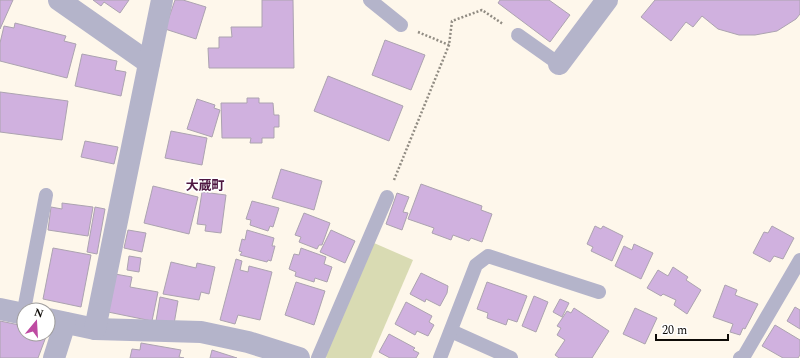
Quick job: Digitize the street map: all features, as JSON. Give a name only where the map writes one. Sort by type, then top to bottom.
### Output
[{"type":"street","points":[[59,0],[149,62]]},
{"type":"street","points":[[95,329],[162,0]]},
{"type":"street","points":[[559,64],[607,0]]},
{"type":"street","points":[[0,309],[16,311]]},
{"type":"street","points":[[54,358],[57,321],[95,329],[201,332],[248,342],[291,356]]},
{"type":"lane","points":[[370,0],[401,25]]},
{"type":"lane","points":[[518,35],[559,64]]},
{"type":"lane","points":[[26,302],[46,195]]},
{"type":"lane","points":[[318,358],[387,197]]},
{"type":"lane","points":[[440,358],[476,265],[488,256],[599,292]]},
{"type":"lane","points":[[740,358],[744,356],[800,260]]},
{"type":"lane","points":[[451,331],[511,358]]},
{"type":"path","points":[[387,197],[449,44],[452,21],[482,10],[518,35]]},
{"type":"path","points":[[401,25],[449,44]]},
{"type":"green space","points":[[374,243],[413,260],[371,358],[327,358],[325,357]]},
{"type":"building","points":[[0,0],[13,0],[0,29]]},
{"type":"building","points":[[93,0],[129,0],[120,13],[104,2],[101,6]]},
{"type":"building","points":[[175,0],[183,0],[206,7],[196,39],[165,29]]},
{"type":"building","points":[[262,0],[293,0],[294,68],[209,68],[208,48],[219,48],[219,37],[232,37],[231,27],[262,27]]},
{"type":"building","points":[[500,0],[549,0],[570,15],[550,42],[498,3]]},
{"type":"building","points":[[655,0],[800,0],[800,14],[796,19],[777,31],[755,35],[739,35],[718,29],[702,16],[693,27],[686,22],[671,41],[641,17]]},
{"type":"building","points":[[15,23],[66,36],[64,41],[76,44],[67,78],[0,61],[0,43],[4,26],[14,28]]},
{"type":"building","points":[[385,40],[425,55],[411,90],[372,75]]},
{"type":"building","points":[[82,54],[117,61],[115,70],[126,72],[121,96],[75,86]]},
{"type":"building","points":[[328,76],[403,106],[389,141],[314,111]]},
{"type":"building","points":[[0,92],[68,101],[62,140],[0,132]]},
{"type":"building","points":[[247,98],[259,98],[259,103],[273,103],[274,115],[279,115],[279,127],[274,127],[274,138],[262,138],[262,143],[250,143],[251,138],[222,138],[221,103],[247,103]]},
{"type":"building","points":[[197,99],[215,105],[214,108],[220,110],[212,137],[187,129]]},
{"type":"building","points":[[171,131],[207,138],[202,165],[165,158]]},
{"type":"building","points":[[85,141],[118,147],[114,164],[81,157]]},
{"type":"building","points":[[281,169],[322,181],[314,210],[272,198]]},
{"type":"building","points":[[421,184],[482,206],[481,210],[492,214],[482,242],[471,238],[469,241],[453,235],[451,240],[432,233],[434,228],[408,219]]},
{"type":"building","points":[[153,186],[198,197],[189,234],[144,223]]},
{"type":"building","points":[[202,192],[226,195],[221,233],[205,231],[206,225],[197,224]]},
{"type":"building","points":[[397,193],[409,197],[403,212],[408,213],[402,230],[386,224]]},
{"type":"building","points":[[252,201],[279,208],[273,227],[270,226],[268,231],[250,225],[251,220],[246,219]]},
{"type":"building","points":[[62,203],[93,207],[88,236],[48,230],[51,207],[62,209]]},
{"type":"building","points":[[95,207],[105,209],[97,254],[87,252]]},
{"type":"building","points":[[304,213],[330,223],[322,245],[319,245],[317,249],[299,242],[301,237],[295,235]]},
{"type":"building","points":[[595,226],[601,229],[603,226],[623,236],[612,261],[591,251],[593,247],[587,244]]},
{"type":"building","points":[[772,226],[794,238],[783,259],[774,256],[770,262],[753,253],[764,232],[768,233]]},
{"type":"building","points":[[128,230],[146,233],[142,252],[124,248]]},
{"type":"building","points":[[247,230],[274,238],[272,246],[275,246],[271,261],[268,260],[267,262],[240,255],[242,252],[239,251],[242,239],[245,240]]},
{"type":"building","points":[[331,230],[355,241],[345,263],[320,252]]},
{"type":"building","points":[[634,244],[653,253],[641,279],[615,266],[624,246],[632,250]]},
{"type":"building","points":[[53,248],[91,255],[81,307],[43,299]]},
{"type":"building","points":[[301,248],[326,257],[324,264],[332,267],[327,282],[315,278],[314,282],[295,276],[296,272],[289,269],[294,254],[299,255]]},
{"type":"building","points":[[129,256],[141,258],[139,272],[127,270]]},
{"type":"building","points":[[236,259],[242,261],[240,270],[248,272],[249,266],[272,272],[260,320],[238,315],[235,324],[220,320]]},
{"type":"building","points":[[171,262],[196,268],[197,263],[215,267],[209,294],[201,292],[199,300],[163,294]]},
{"type":"building","points":[[673,267],[688,277],[686,280],[701,290],[687,314],[674,305],[676,300],[663,294],[661,296],[647,288],[658,270],[668,276]]},
{"type":"building","points":[[421,273],[448,286],[447,293],[440,306],[426,299],[425,302],[410,294]]},
{"type":"building","points":[[115,274],[132,277],[130,287],[158,292],[152,321],[108,312]]},
{"type":"building","points":[[296,282],[325,291],[314,325],[285,315]]},
{"type":"building","points":[[487,282],[527,296],[517,322],[508,319],[506,325],[487,318],[488,313],[477,309]]},
{"type":"building","points":[[725,285],[737,290],[735,295],[758,304],[745,329],[743,328],[740,335],[730,332],[733,324],[713,317]]},
{"type":"building","points":[[534,296],[548,302],[536,332],[522,326]]},
{"type":"building","points":[[160,297],[178,301],[174,324],[156,321]]},
{"type":"building","points":[[560,299],[569,303],[562,317],[553,312]]},
{"type":"building","points":[[406,302],[432,316],[429,322],[434,325],[428,336],[417,331],[415,335],[395,324]]},
{"type":"building","points":[[795,307],[800,310],[800,329],[787,321]]},
{"type":"building","points":[[574,308],[609,331],[592,358],[559,358],[555,355],[565,340],[557,335],[561,328],[557,326],[567,311],[571,313]]},
{"type":"building","points":[[635,308],[657,318],[645,344],[623,334]]},
{"type":"building","points":[[0,321],[16,324],[16,342],[44,342],[38,358],[0,358]]},
{"type":"building","points":[[775,325],[800,340],[800,355],[798,358],[783,358],[762,346]]},
{"type":"building","points":[[389,334],[415,348],[413,350],[419,353],[416,358],[390,358],[379,352]]},
{"type":"building","points":[[141,343],[181,350],[179,357],[184,358],[130,358],[132,349],[140,350]]},
{"type":"building","points":[[212,350],[237,358],[210,358]]},
{"type":"district","name":"大蔵町","points":[[205,186]]}]
